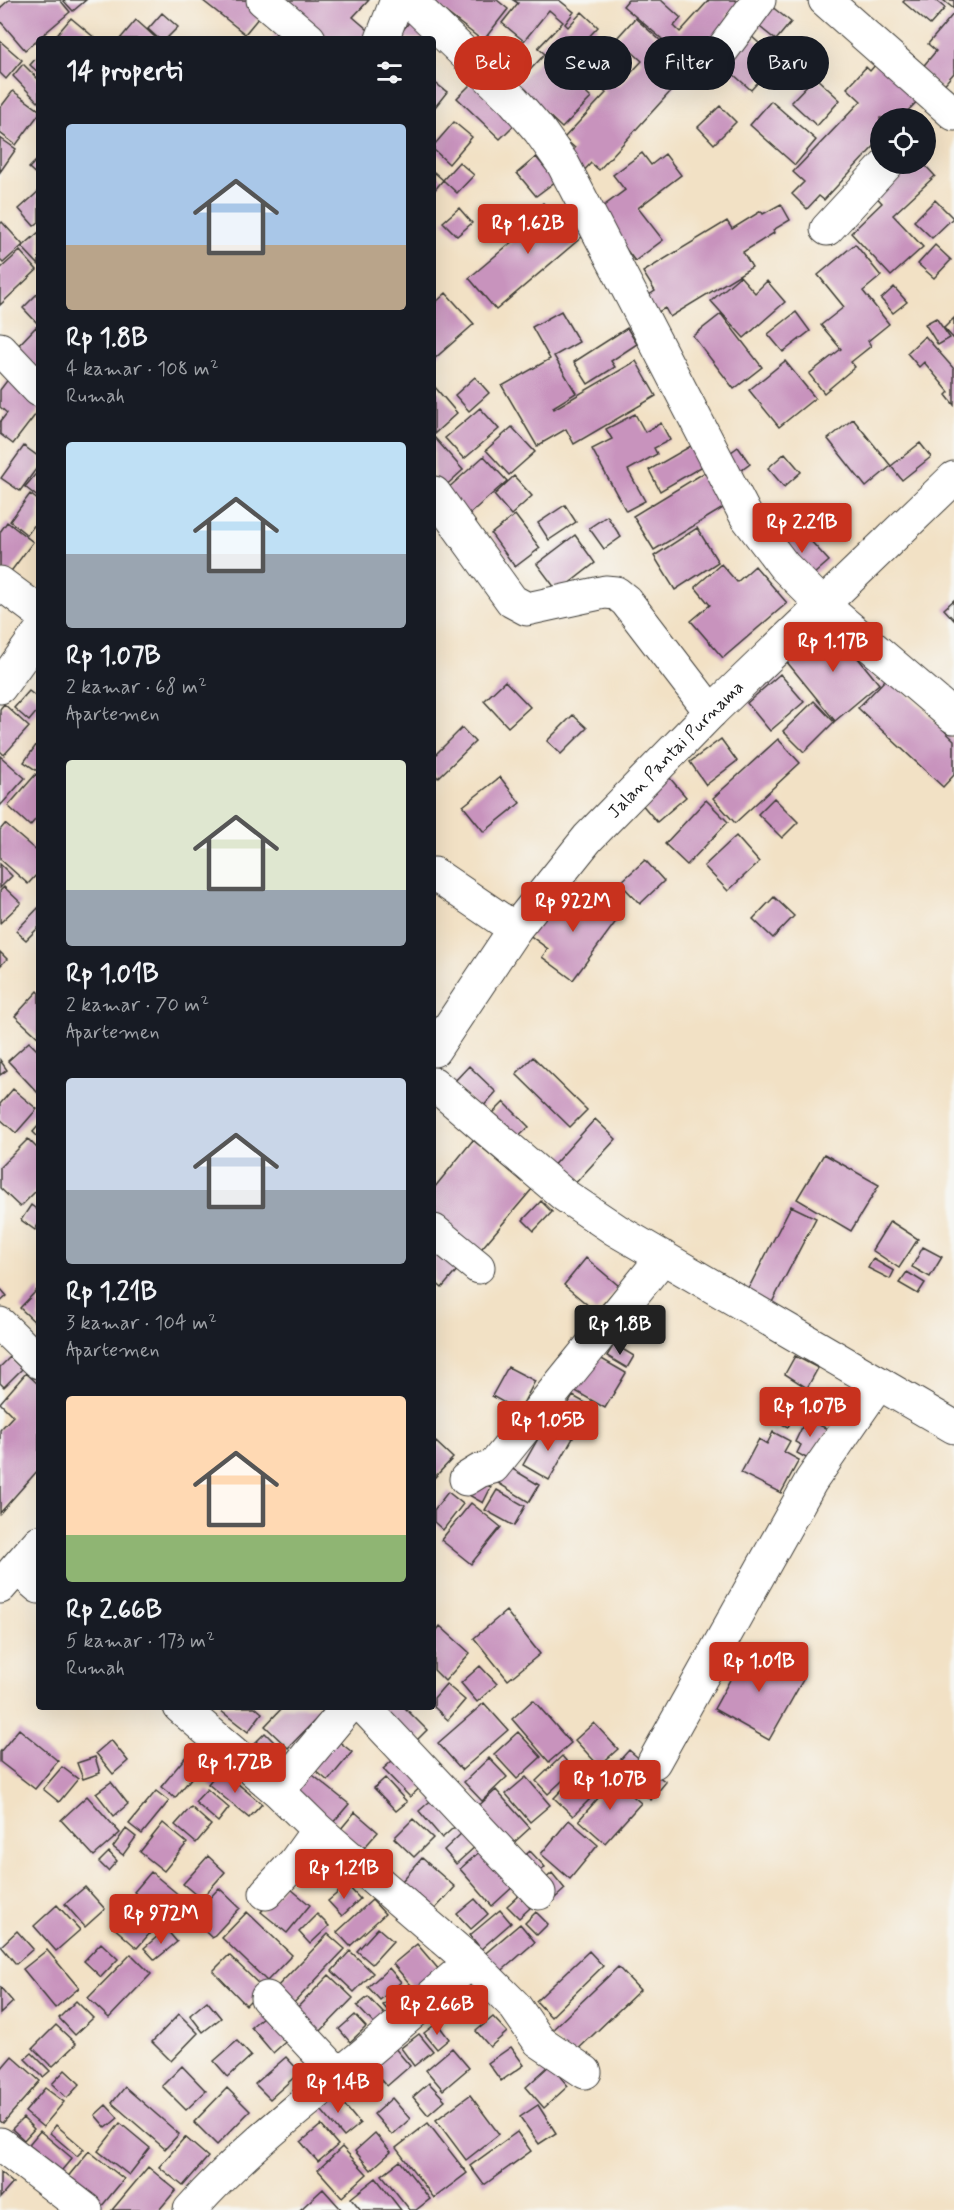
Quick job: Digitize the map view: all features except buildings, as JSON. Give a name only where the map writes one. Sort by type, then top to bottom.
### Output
[{"type":"street","points":[[263,0],[305,36]]},
{"type":"street","points":[[383,36],[397,0]]},
{"type":"street","points":[[409,0],[514,101],[539,130],[563,164],[746,516],[784,566],[824,605],[954,717]]},
{"type":"street","points":[[732,36],[759,0]]},
{"type":"street","points":[[825,0],[944,106]]},
{"type":"street","points":[[827,229],[878,174]]},
{"type":"street","points":[[3,359],[36,387]]},
{"type":"street","name":"Jalan Pantai Purnama","points":[[436,1047],[515,929],[588,838],[711,712],[954,478]]},
{"type":"street","points":[[436,496],[512,601],[527,609],[605,592],[621,596],[711,712]]},
{"type":"street","points":[[0,583],[36,610]]},
{"type":"street","points":[[0,687],[36,637]]},
{"type":"street","points":[[436,875],[515,929]]},
{"type":"street","points":[[436,1086],[564,1195],[616,1230],[954,1428]]},
{"type":"street","points":[[436,1233],[478,1267]]},
{"type":"street","points":[[466,1479],[479,1471],[493,1467],[663,1257]]},
{"type":"street","points":[[0,1324],[36,1359]]},
{"type":"street","points":[[654,1762],[811,1481],[878,1384]]},
{"type":"street","points":[[19,1581],[36,1548]]},
{"type":"street","points":[[184,1710],[471,1962],[514,2005],[539,2041],[585,2072]]},
{"type":"street","points":[[278,1791],[346,1710]]},
{"type":"street","points":[[367,1710],[539,1893]]},
{"type":"street","points":[[266,1893],[295,1863],[318,1830]]},
{"type":"street","points":[[190,2210],[232,2164],[471,1962]]},
{"type":"street","points":[[267,1998],[339,2075]]},
{"type":"street","points":[[0,2144],[86,2210]]}]
